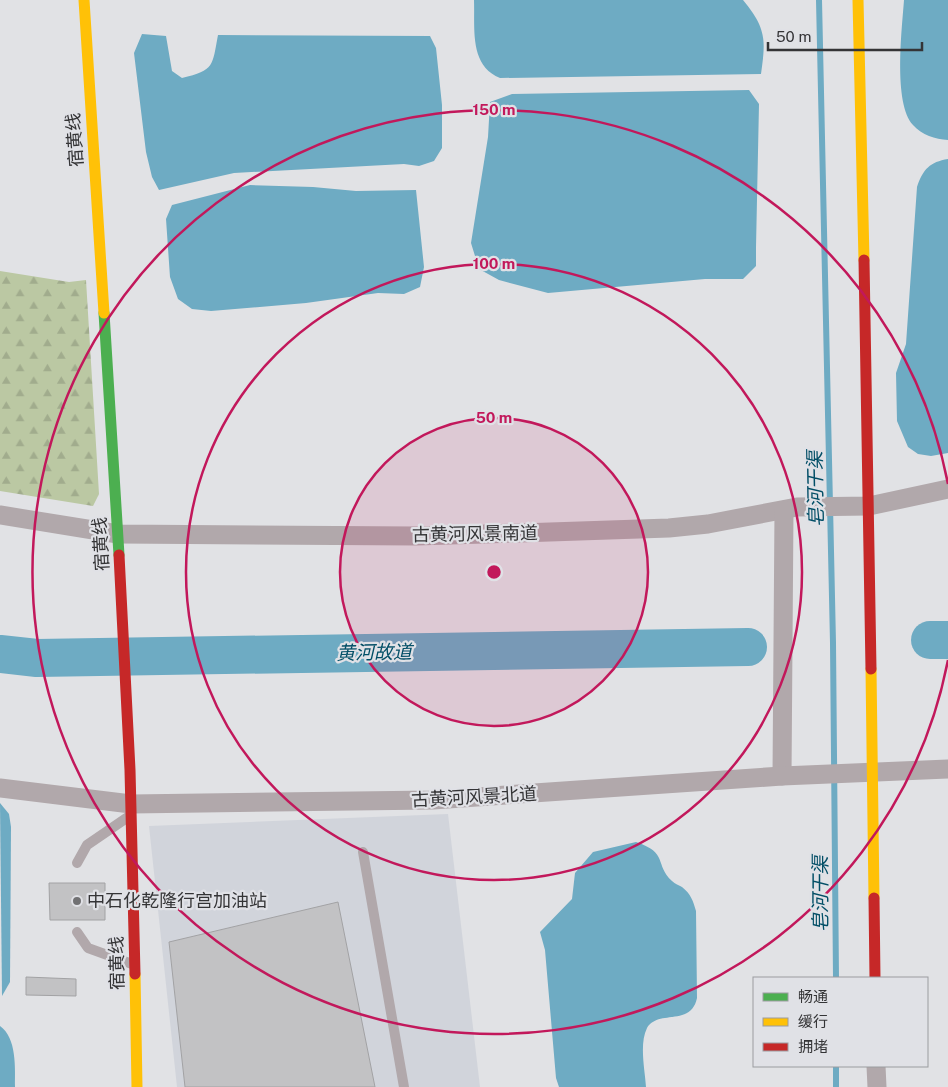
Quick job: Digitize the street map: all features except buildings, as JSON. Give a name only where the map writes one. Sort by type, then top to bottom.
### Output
[{"type":"main road","name":"宿黄线","points":[[84,0],[118,537],[130,770],[137,1087]]},
{"type":"main road","points":[[858,0],[869,506],[866,774],[875,977]]},
{"type":"street","name":"古黄河风景南道","points":[[0,515],[118,537],[406,536],[649,528],[708,524],[784,510],[869,506],[948,489]]},
{"type":"street","points":[[784,510],[789,776]]},
{"type":"street","name":"古黄河风景北道","points":[[0,788],[131,809],[432,800],[789,776],[948,770]]},
{"type":"street","points":[[876,1067],[877,1087]]},
{"type":"lane","points":[[77,863],[88,846],[131,809]]},
{"type":"lane","points":[[363,852],[404,1087]]},
{"type":"lane","points":[[77,932],[88,948],[134,965]]},
{"type":"shaded area","points":[[448,814],[480,1087],[177,1087],[149,826]]},
{"type":"green space","points":[[0,271],[69,282],[86,280],[99,494],[93,506],[0,491]]},
{"type":"water","points":[[474,0],[743,0],[756,18],[762,34],[764,52],[761,74],[500,78],[483,65],[478,55],[474,34]]},
{"type":"water","points":[[904,0],[948,0],[948,140],[920,131],[913,125],[907,115],[903,100],[900,65]]},
{"type":"water","points":[[142,34],[166,36],[172,71],[182,78],[201,72],[210,65],[213,60],[218,35],[430,36],[436,48],[442,105],[442,148],[434,161],[419,166],[404,164],[234,173],[159,190],[152,177],[146,152],[134,53]]},
{"type":"water","points":[[749,90],[759,104],[756,266],[743,279],[705,279],[548,293],[499,280],[479,269],[471,243],[488,137],[490,102],[512,94]]},
{"type":"water","points":[[948,159],[948,453],[931,456],[918,454],[908,447],[897,421],[896,373],[906,344],[917,187],[928,167],[936,162]]},
{"type":"water","points":[[250,185],[313,187],[356,191],[416,190],[424,267],[420,287],[404,294],[378,293],[306,303],[211,311],[192,309],[178,299],[170,277],[166,219],[172,205]]},
{"type":"water","points":[[0,803],[9,814],[11,827],[10,982],[2,996]]},
{"type":"water","points":[[636,842],[653,850],[660,859],[667,875],[690,895],[693,901],[696,911],[697,998],[694,1007],[688,1012],[659,1019],[652,1022],[647,1028],[643,1042],[646,1087],[559,1087],[556,1078],[545,950],[540,932],[572,899],[575,873],[593,852]]},
{"type":"water","points":[[0,1026],[10,1038],[14,1054],[15,1087],[0,1087]]},
{"type":"waterway","name":"皂河干渠","points":[[819,0],[833,643],[836,977]]},
{"type":"waterway","name":"黄河故道","points":[[930,640],[948,640]]},
{"type":"waterway","name":"黄河故道","points":[[0,654],[37,658],[748,647]]},
{"type":"waterway","name":"皂河干渠","points":[[836,1067],[836,1087]]},
{"type":"traffic: fast","points":[[104,313],[119,555]]},
{"type":"traffic: slow","points":[[84,0],[104,313]]},
{"type":"traffic: slow","points":[[858,0],[864,260]]},
{"type":"traffic: slow","points":[[871,669],[874,898]]},
{"type":"traffic: slow","points":[[135,974],[137,1087]]},
{"type":"traffic: jam","points":[[864,260],[871,669]]},
{"type":"traffic: jam","points":[[119,555],[130,770],[135,974]]},
{"type":"traffic: jam","points":[[874,898],[875,977]]},
{"type":"place","name":"中石化乾隆行宫加油站","points":[[77,901]]}]
